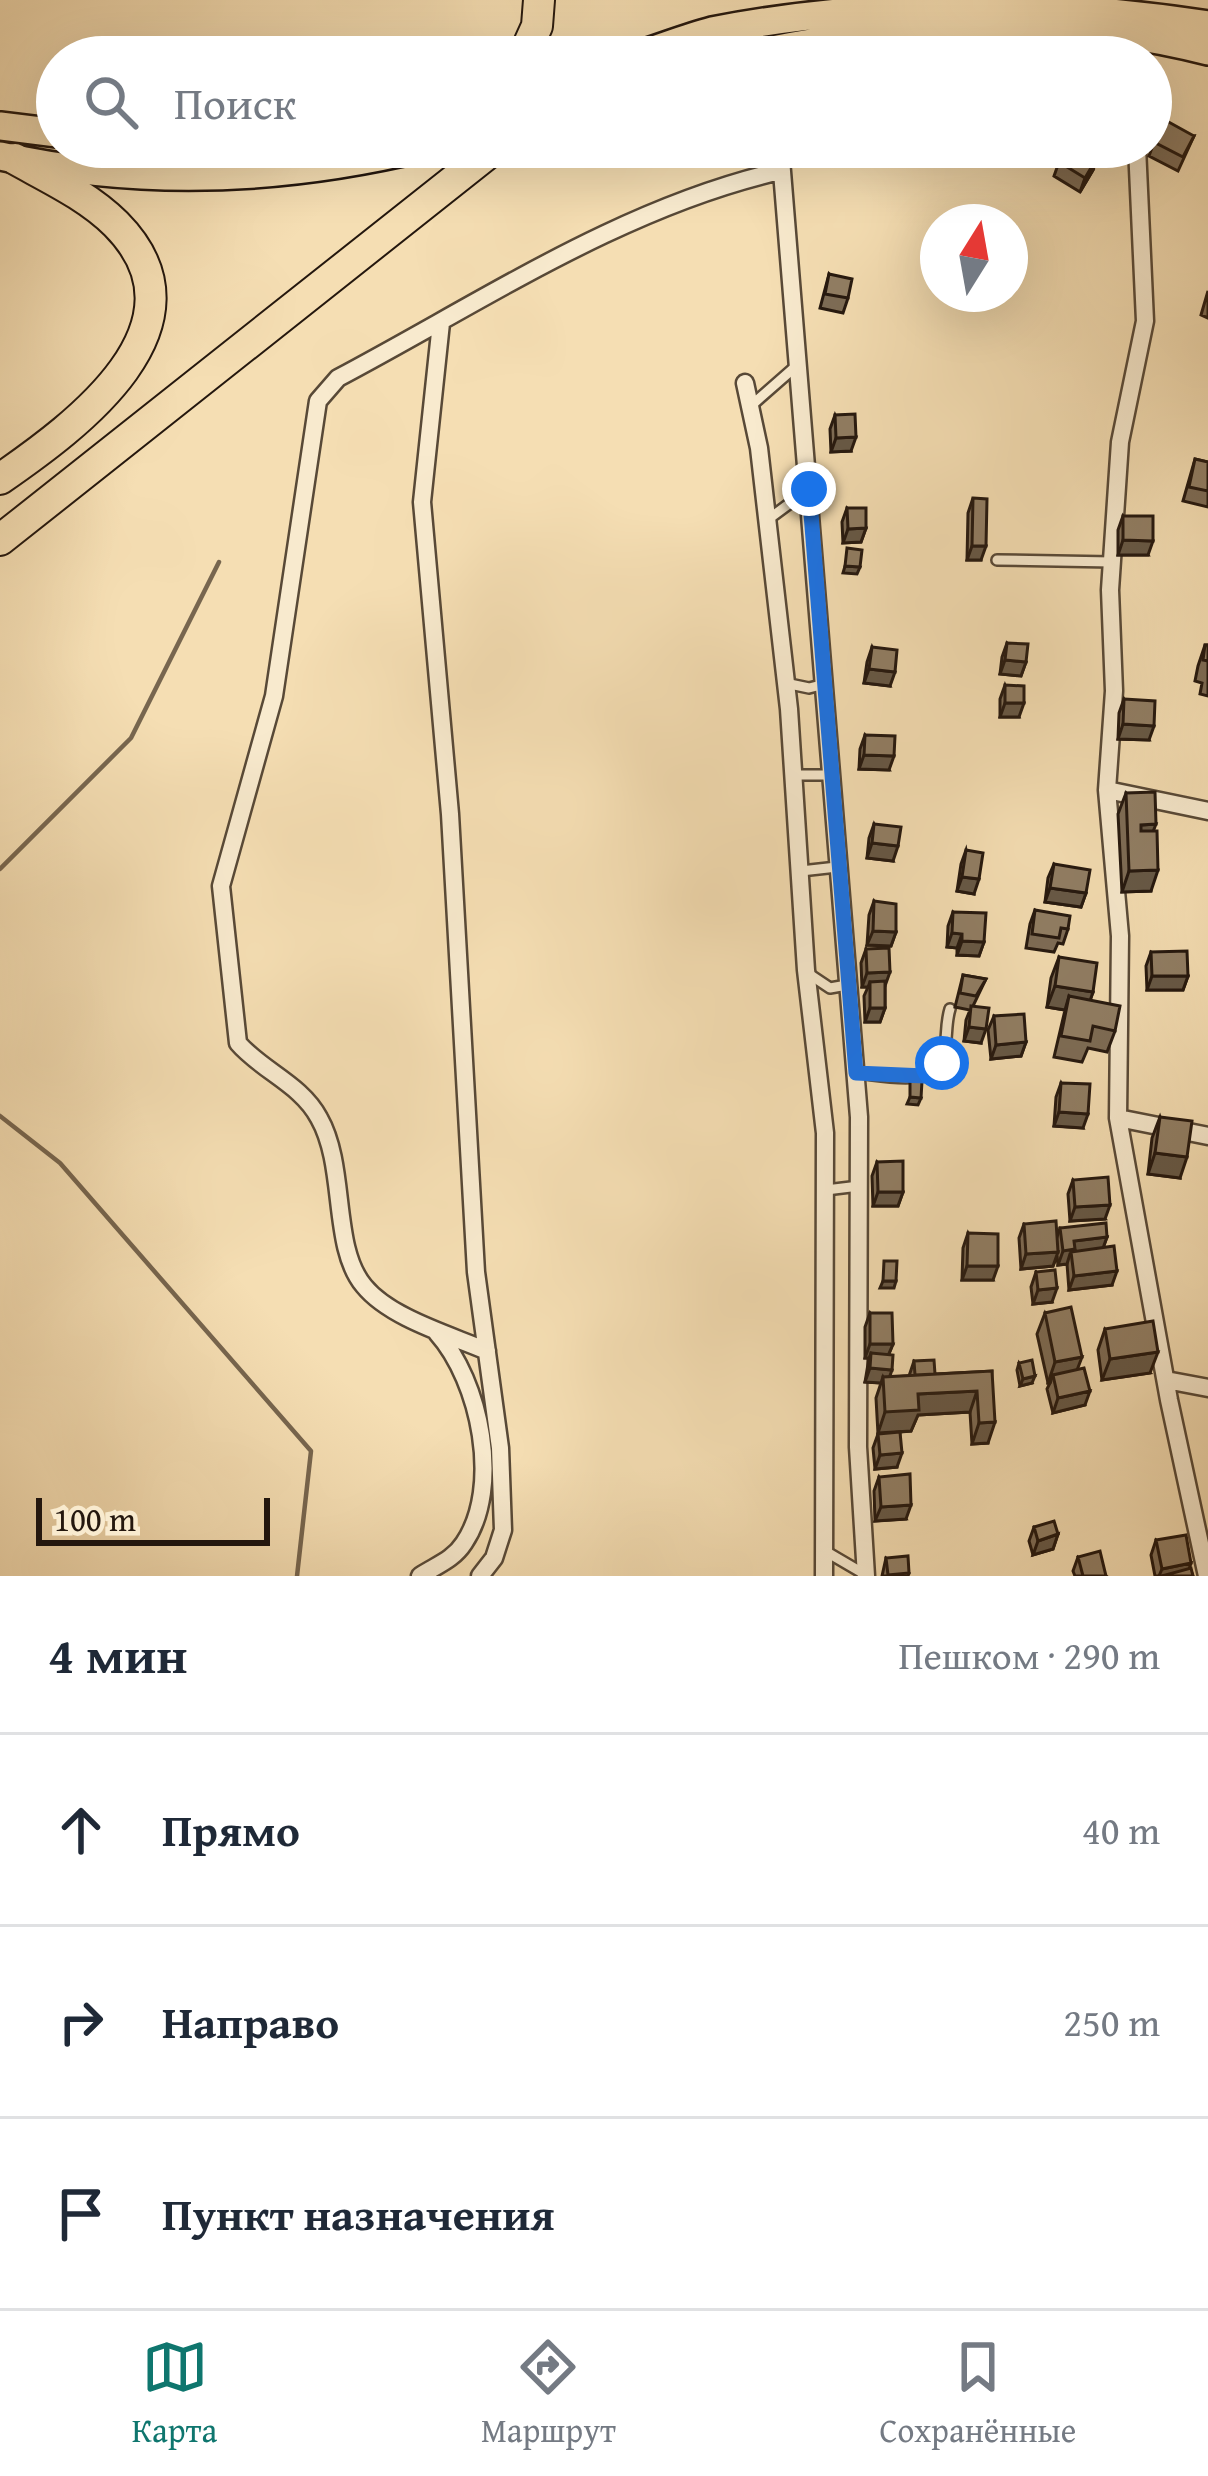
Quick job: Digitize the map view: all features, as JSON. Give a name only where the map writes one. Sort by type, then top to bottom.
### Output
[{"type":"highway","points":[[532,36],[539,0]]},
{"type":"highway","points":[[0,479],[109,393],[140,344],[148,303],[142,263],[116,224],[7,157]]},
{"type":"highway","points":[[0,540],[469,168]]},
{"type":"main road","points":[[698,36],[840,7],[1029,0],[1070,2],[1142,33]]},
{"type":"main road","points":[[886,36],[952,25],[1142,33],[1208,25]]},
{"type":"main road","points":[[1172,41],[1208,51]]},
{"type":"main road","points":[[0,126],[36,131]]},
{"type":"main road","points":[[96,168],[176,178],[306,168]]},
{"type":"street","points":[[487,1351],[433,1328],[361,1282],[349,1253],[333,1145],[316,1111],[238,1043],[221,886],[274,696],[319,401],[338,378],[554,260],[755,168]]},
{"type":"street","points":[[780,168],[856,1073],[858,1447],[866,1575]]},
{"type":"street","points":[[1138,168],[1145,320],[1120,442],[1107,790],[1120,936],[1118,1118],[1208,1576]]},
{"type":"street","points":[[441,323],[422,502],[450,814],[476,1272],[500,1448],[503,1530],[494,1558],[480,1576]]},
{"type":"street","points":[[745,382],[753,404],[785,682],[826,1190],[824,1576]]},
{"type":"street","points":[[1107,790],[1208,811]]},
{"type":"street","points":[[1118,1118],[1208,1136]]},
{"type":"street","points":[[420,1576],[461,1547],[481,1502],[481,1443],[464,1377],[452,1349],[433,1328]]},
{"type":"street","points":[[1166,1380],[1208,1388]]},
{"type":"lane","points":[[753,404],[797,364]]},
{"type":"lane","points":[[766,521],[809,489]]},
{"type":"lane","points":[[997,560],[1112,562]]},
{"type":"lane","points":[[785,682],[824,687],[825,676]]},
{"type":"lane","points":[[793,775],[820,776],[831,774],[832,769]]},
{"type":"lane","points":[[801,872],[840,867]]},
{"type":"lane","points":[[806,970],[830,988],[848,984],[849,970]]},
{"type":"lane","points":[[856,1073],[911,1077],[935,1072],[942,1063],[950,1009]]},
{"type":"lane","points":[[826,1190],[860,1186]]},
{"type":"lane","points":[[825,1551],[866,1575]]},
{"type":"building","points":[[1172,124],[1194,136],[1183,157],[1172,151]]},
{"type":"building","points":[[1069,168],[1091,168],[1085,178]]},
{"type":"building","points":[[829,274],[852,279],[848,298],[825,294]]},
{"type":"building","points":[[855,414],[856,437],[836,438],[835,415]]},
{"type":"building","points":[[1195,459],[1208,462],[1208,491],[1189,487]]},
{"type":"building","points":[[973,498],[987,499],[986,546],[972,546]]},
{"type":"building","points":[[847,508],[866,508],[866,528],[848,529]]},
{"type":"building","points":[[1123,516],[1153,516],[1153,541],[1123,540]]},
{"type":"building","points":[[847,548],[862,550],[860,567],[845,566]]},
{"type":"building","points":[[1007,643],[1028,644],[1026,662],[1005,660]]},
{"type":"building","points":[[872,647],[897,650],[895,672],[869,669]]},
{"type":"building","points":[[1005,685],[1024,686],[1024,703],[1005,703]]},
{"type":"building","points":[[1124,699],[1155,701],[1154,726],[1123,724]]},
{"type":"building","points":[[865,735],[895,736],[894,756],[864,755]]},
{"type":"building","points":[[1155,792],[1156,824],[1141,825],[1141,831],[1157,831],[1158,870],[1129,871],[1126,793]]},
{"type":"building","points":[[874,824],[901,827],[898,846],[872,843]]},
{"type":"building","points":[[966,850],[983,853],[979,879],[962,877]]},
{"type":"building","points":[[1054,864],[1090,870],[1086,893],[1050,888]]},
{"type":"building","points":[[874,901],[896,904],[896,932],[873,931]]},
{"type":"building","points":[[1035,910],[1070,916],[1068,929],[1061,928],[1059,938],[1032,934]]},
{"type":"building","points":[[953,912],[986,913],[984,942],[962,941],[962,934],[952,933]]},
{"type":"building","points":[[889,948],[890,972],[867,973],[866,949]]},
{"type":"building","points":[[1187,951],[1188,976],[1152,976],[1151,952]]},
{"type":"building","points":[[1059,957],[1097,963],[1093,992],[1055,986]]},
{"type":"building","points":[[963,975],[986,979],[976,996],[960,993]]},
{"type":"building","points":[[885,981],[885,1008],[870,1008],[870,982]]},
{"type":"building","points":[[1069,996],[1120,1006],[1115,1031],[1093,1026],[1090,1041],[1061,1036]]},
{"type":"building","points":[[971,1006],[989,1008],[986,1029],[969,1027]]},
{"type":"building","points":[[1024,1014],[1026,1042],[996,1045],[994,1016]]},
{"type":"building","points":[[910,1080],[922,1081],[921,1098],[910,1097]]},
{"type":"building","points":[[1061,1083],[1090,1084],[1088,1114],[1059,1112]]},
{"type":"building","points":[[1160,1117],[1192,1121],[1187,1157],[1155,1153]]},
{"type":"building","points":[[903,1161],[903,1192],[878,1192],[877,1162]]},
{"type":"building","points":[[1108,1177],[1110,1205],[1075,1207],[1073,1180]]},
{"type":"building","points":[[1056,1221],[1058,1252],[1026,1254],[1024,1224]]},
{"type":"building","points":[[1106,1223],[1107,1237],[1074,1241],[1075,1249],[1063,1251],[1060,1228]]},
{"type":"building","points":[[968,1233],[998,1234],[998,1266],[967,1266]]},
{"type":"building","points":[[1114,1246],[1117,1271],[1074,1276],[1071,1252]]},
{"type":"building","points":[[884,1261],[897,1261],[896,1281],[883,1281]]},
{"type":"building","points":[[1055,1270],[1057,1288],[1038,1290],[1036,1272]]},
{"type":"building","points":[[1071,1307],[1082,1357],[1055,1362],[1045,1313]]},
{"type":"building","points":[[870,1313],[892,1313],[893,1344],[870,1344]]},
{"type":"building","points":[[1153,1321],[1158,1352],[1110,1359],[1105,1329]]},
{"type":"building","points":[[871,1353],[893,1355],[892,1370],[870,1368]]},
{"type":"building","points":[[934,1360],[935,1374],[915,1375],[914,1361]]},
{"type":"building","points":[[1032,1360],[1035,1376],[1023,1379],[1019,1363]]},
{"type":"building","points":[[1084,1368],[1090,1391],[1058,1398],[1053,1375]]},
{"type":"building","points":[[992,1371],[995,1422],[979,1423],[977,1391],[918,1394],[919,1410],[885,1412],[883,1377]]},
{"type":"building","points":[[900,1432],[902,1453],[880,1455],[878,1434]]},
{"type":"building","points":[[910,1474],[911,1505],[881,1507],[879,1477]]},
{"type":"building","points":[[1054,1521],[1058,1534],[1038,1541],[1034,1527]]},
{"type":"building","points":[[1186,1535],[1191,1563],[1162,1569],[1156,1540]]},
{"type":"building","points":[[1100,1551],[1106,1576],[1083,1576],[1078,1557]]},
{"type":"building","points":[[908,1556],[909,1573],[888,1575],[886,1558]]},
{"type":"building","points":[[1191,1568],[1193,1576],[1162,1576]]},
{"type":"waterway","points":[[0,869],[131,738],[219,562]]},
{"type":"waterway","points":[[0,1116],[60,1163],[311,1451],[297,1576]]},
{"type":"route","points":[[809,489],[856,1073],[925,1076],[942,1063]]}]
